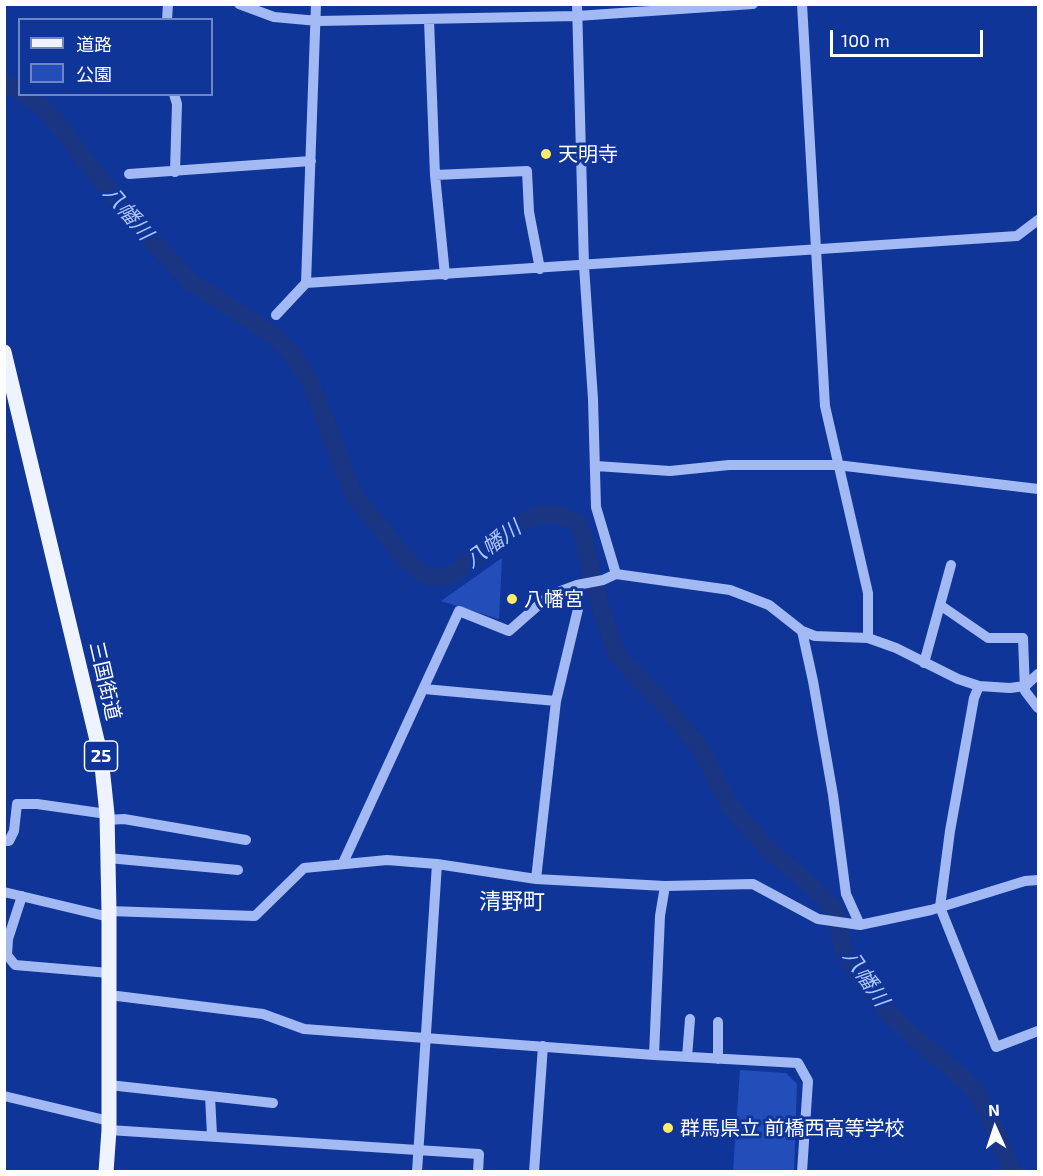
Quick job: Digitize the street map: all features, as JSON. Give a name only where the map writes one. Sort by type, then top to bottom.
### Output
[{"type":"main road","name":"三国街道","points":[[4,352],[101,757],[107,817],[109,914],[109,1125],[106,1172]]},
{"type":"street","points":[[239,4],[274,17],[318,21],[578,16],[753,4]]},
{"type":"street","points":[[276,315],[306,284],[318,21],[316,4]]},
{"type":"street","points":[[577,4],[584,266],[596,466],[596,507],[616,574]]},
{"type":"street","points":[[802,4],[825,406],[868,593],[868,638]]},
{"type":"street","points":[[429,20],[435,175],[446,275]]},
{"type":"street","points":[[175,96],[177,104],[176,172]]},
{"type":"street","points":[[129,174],[176,172],[249,163],[311,161]]},
{"type":"street","points":[[435,175],[527,171],[529,212],[540,269]]},
{"type":"street","points":[[306,284],[1017,236],[1038,220]]},
{"type":"street","points":[[596,466],[670,471],[729,465],[837,465],[1038,489]]},
{"type":"street","points":[[924,663],[951,565]]},
{"type":"street","points":[[343,863],[459,611],[509,631],[550,595],[616,574],[730,590],[769,605],[802,631],[816,636],[868,638],[958,680],[979,686],[1010,688],[1025,686],[1038,674]]},
{"type":"street","points":[[536,879],[556,701],[578,609],[581,584]]},
{"type":"street","points":[[940,605],[988,638],[1023,638],[1025,691],[1038,708]]},
{"type":"street","points":[[802,631],[833,795],[846,894],[860,926]]},
{"type":"street","points":[[979,686],[974,698],[954,808],[940,907],[996,1047],[1038,1031]]},
{"type":"street","points":[[424,689],[556,701]]},
{"type":"street","points":[[4,841],[9,841],[14,831],[17,804],[37,804],[246,840]]},
{"type":"street","points":[[108,858],[238,870]]},
{"type":"street","points":[[4,892],[109,914],[255,916],[304,868],[387,860],[437,864],[536,879],[665,886],[753,884],[818,919],[860,926],[940,907],[1025,881],[1038,880]]},
{"type":"street","points":[[417,1172],[437,864]]},
{"type":"street","points":[[654,1056],[660,916],[665,886]]},
{"type":"street","points":[[22,896],[8,939],[7,955],[15,965],[109,973]]},
{"type":"street","points":[[109,995],[263,1014],[304,1029],[425,1036],[654,1056],[798,1063],[808,1081],[802,1172]]},
{"type":"street","points":[[687,1057],[690,1019]]},
{"type":"street","points":[[718,1022],[718,1059]]},
{"type":"street","points":[[534,1172],[543,1047]]},
{"type":"street","points":[[109,1085],[273,1103]]},
{"type":"street","points":[[4,1096],[109,1125],[212,1135],[479,1154],[478,1172]]},
{"type":"street","points":[[210,1096],[212,1135]]},
{"type":"green space","points":[[502,558],[499,619],[441,601]]},
{"type":"green space","points":[[740,1070],[786,1073],[797,1084],[794,1171],[733,1171]]},
{"type":"waterway","name":"八幡川","points":[[4,83],[18,90]]},
{"type":"waterway","name":"八幡川","points":[[28,96],[47,111],[131,218],[191,282],[273,335],[293,355],[312,385],[353,494],[403,556],[421,573],[433,577],[450,576],[523,521],[544,514],[558,515],[578,523],[582,531],[595,590],[616,654],[670,711],[701,749],[729,805],[766,847],[815,889],[836,912],[844,952],[863,981],[892,1017],[971,1086],[987,1111],[1013,1172]]},
{"type":"place","name":"天明寺","points":[[546,154]]},
{"type":"place","name":"八幡宮","points":[[512,599]]},
{"type":"place","name":"群馬県立 前橋西高等学校","points":[[668,1128]]},
{"type":"district","name":"清野町","points":[[512,902]]}]
